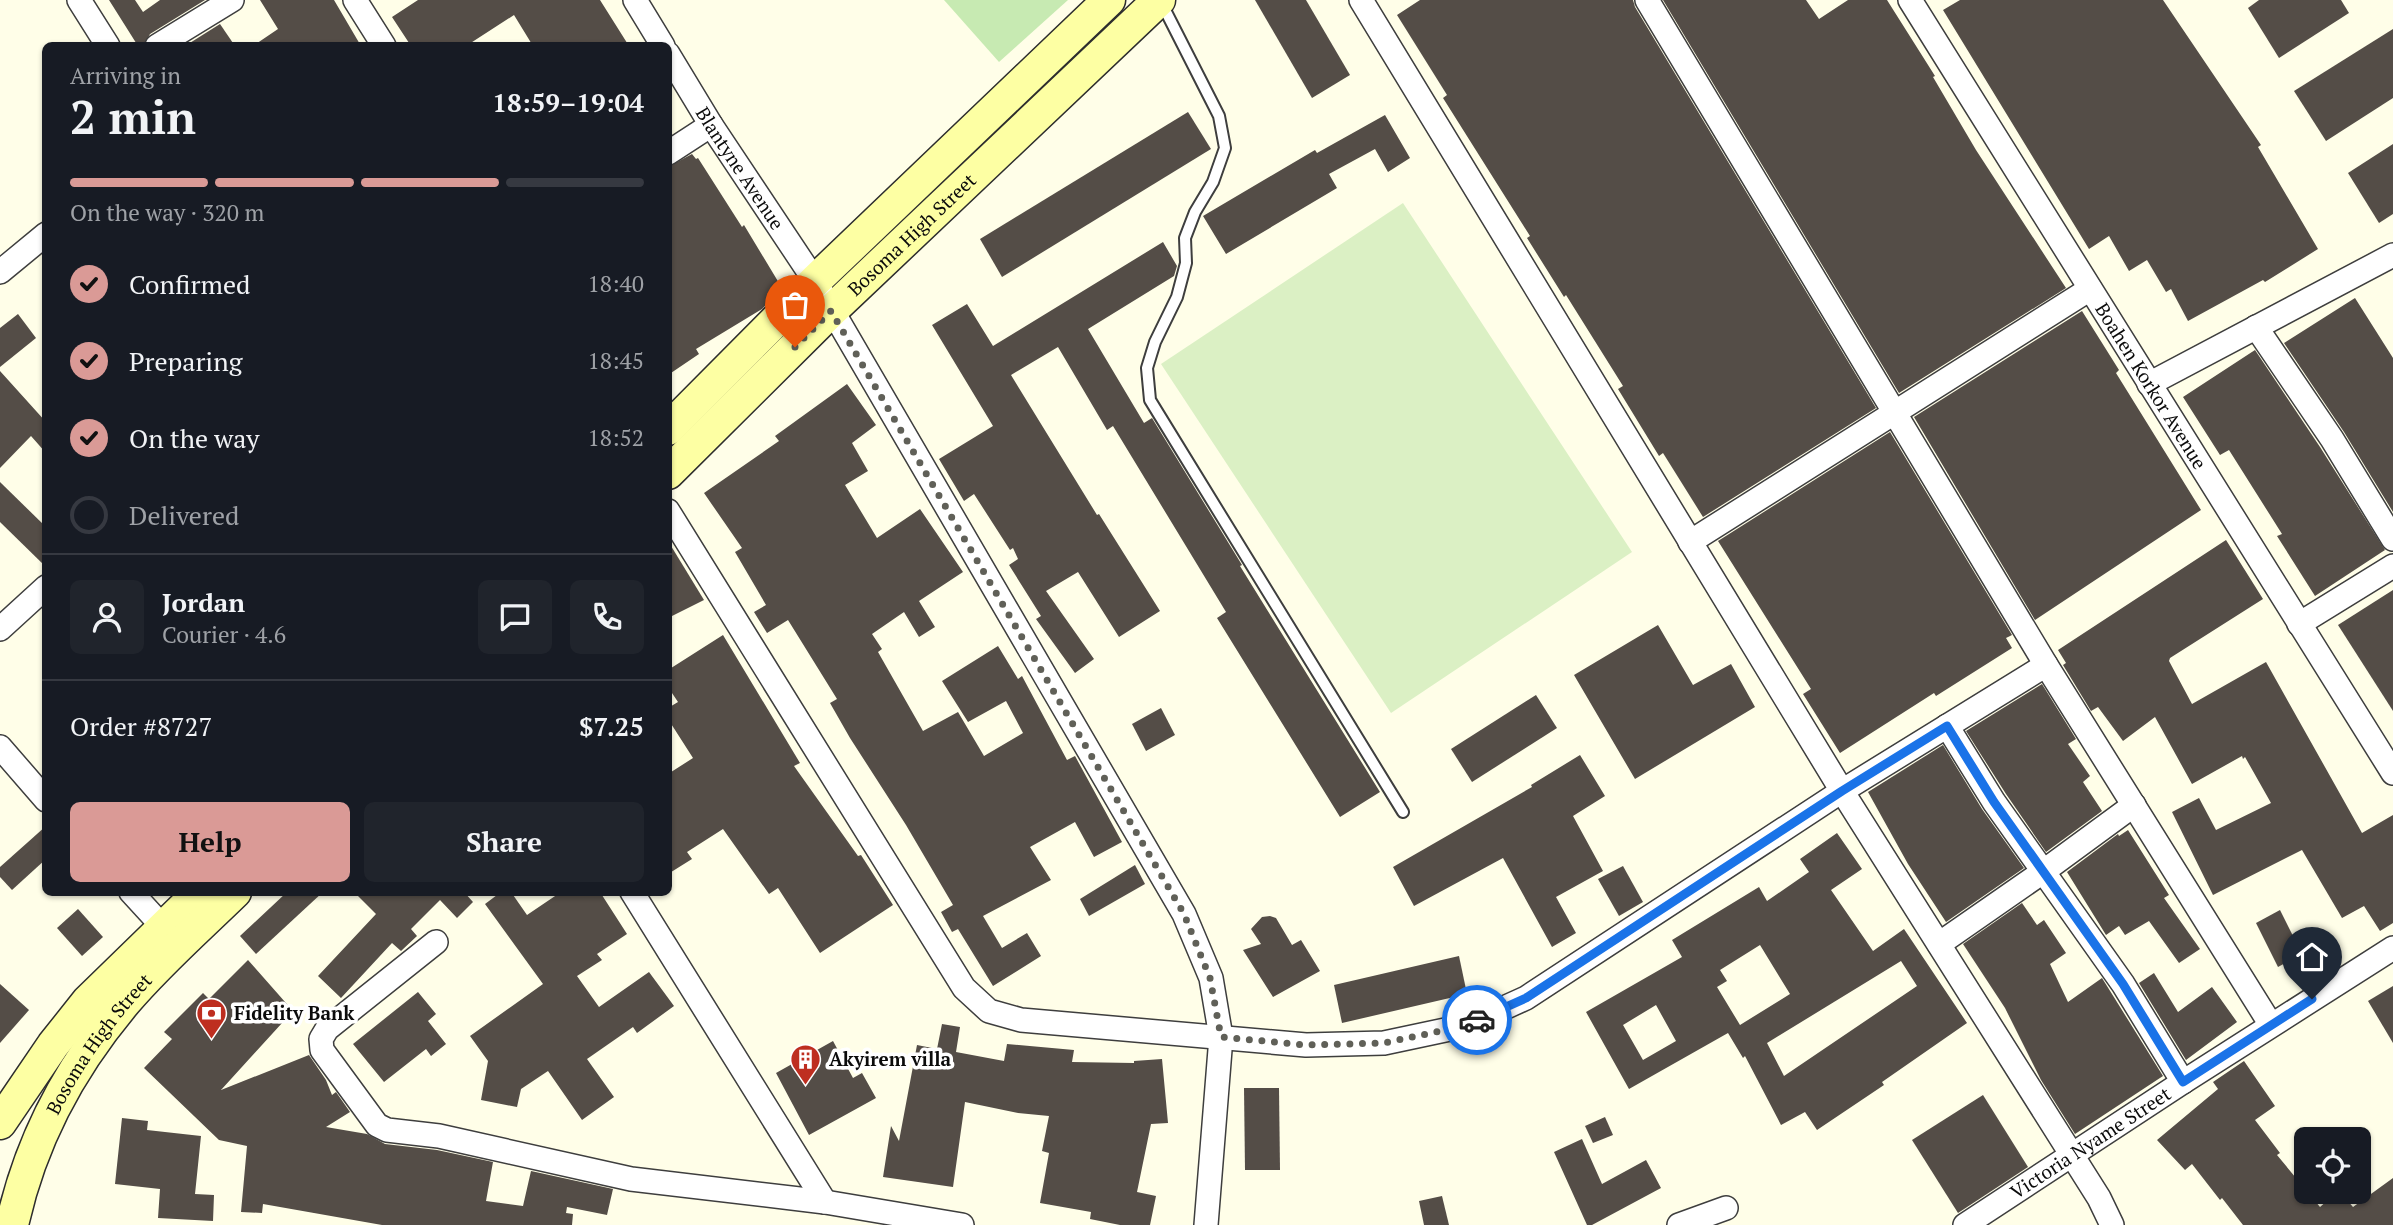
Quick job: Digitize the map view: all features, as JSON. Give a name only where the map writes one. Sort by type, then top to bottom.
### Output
[{"type":"street","points":[[79,0],[105,42]]},
{"type":"street","points":[[164,42],[232,0]]},
{"type":"street","points":[[355,0],[381,42]]},
{"type":"street","points":[[635,0],[661,42]]},
{"type":"street","name":"Bosoma High Street","points":[[672,425],[815,281],[1109,0]]},
{"type":"street","name":"Bosoma High Street","points":[[672,468],[831,311],[1159,0]]},
{"type":"street","points":[[1360,0],[1842,791],[2099,1198],[2112,1225]]},
{"type":"street","points":[[1647,0],[2046,665],[2271,1025]]},
{"type":"street","name":"Boahen Korkor Avenue","points":[[1910,0],[2393,773]]},
{"type":"street","name":"Blantyne Avenue","points":[[672,60],[815,281],[1184,914],[1210,978],[1221,1037],[1206,1225]]},
{"type":"street","points":[[672,150],[712,125]]},
{"type":"street","points":[[0,272],[42,237]]},
{"type":"street","points":[[2150,384],[2393,255]]},
{"type":"street","points":[[1690,542],[2090,289]]},
{"type":"street","points":[[2256,327],[2332,439],[2393,539]]},
{"type":"street","points":[[672,517],[964,988],[989,1011],[1021,1020],[1306,1045],[1384,1043],[1464,1026],[1526,998],[1842,791],[2046,665]]},
{"type":"street","points":[[2299,624],[2393,566]]},
{"type":"street","points":[[0,629],[42,591]]},
{"type":"street","points":[[1947,726],[1994,802],[2123,984],[2183,1082]]},
{"type":"street","points":[[0,747],[42,795]]},
{"type":"street","points":[[1939,944],[2134,805]]},
{"type":"street","points":[[135,896],[164,928]]},
{"type":"street","name":"Bosoma High Street","points":[[0,1124],[53,1045],[88,1001],[196,896]]},
{"type":"street","name":"Bosoma High Street","points":[[12,1225],[20,1189],[56,1102],[80,1062],[125,1002],[231,896]]},
{"type":"street","points":[[634,896],[825,1202]]},
{"type":"street","points":[[436,942],[327,1029],[321,1039],[322,1050],[377,1125],[387,1130],[439,1136],[631,1179],[825,1202],[962,1225]]},
{"type":"street","name":"Victoria Nyame Street","points":[[1965,1225],[2393,948]]},
{"type":"street","points":[[20,1189],[25,1225]]},
{"type":"street","points":[[1679,1225],[1726,1208]]},
{"type":"lane","points":[[1159,0],[1219,116],[1225,148],[1213,182],[1195,212],[1185,238],[1186,263],[1177,297],[1155,342],[1147,368],[1150,400],[1403,812]]},
{"type":"green space","points":[[944,0],[1068,0],[999,62]]},
{"type":"green space","points":[[1403,203],[1632,552],[1391,713],[1161,364]]},
{"type":"building","points":[[109,0],[135,0],[143,12],[160,0],[205,0],[150,34],[145,42],[135,42]]},
{"type":"building","points":[[260,0],[334,0],[359,42],[259,42],[278,29]]},
{"type":"building","points":[[418,0],[600,0],[626,42],[531,42],[514,15],[472,42],[408,42],[392,17]]},
{"type":"building","points":[[1255,0],[1306,0],[1350,75],[1312,98]]},
{"type":"building","points":[[1420,0],[1633,0],[1876,408],[1703,517],[1663,453],[1659,456],[1618,389],[1623,386],[1527,238],[1530,236],[1443,98],[1447,95],[1397,15]]},
{"type":"building","points":[[1663,0],[1806,0],[1819,19],[1848,0],[1887,0],[1935,76],[1933,77],[1976,150],[2066,288],[1899,393]]},
{"type":"building","points":[[1960,0],[2163,0],[2261,145],[2258,147],[2318,249],[2265,282],[2263,280],[2188,321],[2171,289],[2166,292],[2147,260],[2129,271],[2109,236],[2089,249],[1943,10]]},
{"type":"building","points":[[2259,0],[2341,0],[2349,13],[2279,58],[2248,8]]},
{"type":"building","points":[[220,24],[232,42],[191,42]]},
{"type":"building","points":[[2393,29],[2393,98],[2326,141],[2294,91]]},
{"type":"building","points":[[1188,112],[1211,149],[1002,277],[980,239]]},
{"type":"building","points":[[1385,115],[1410,158],[1388,172],[1375,149],[1329,174],[1337,188],[1226,254],[1203,216],[1315,150],[1317,153]]},
{"type":"building","points":[[2393,144],[2393,214],[2379,223],[2348,173]]},
{"type":"building","points":[[692,154],[698,158],[742,227],[744,225],[782,288],[762,309],[696,349],[699,354],[672,372],[672,165]]},
{"type":"building","points":[[1163,242],[1177,266],[1174,276],[1088,329],[1144,423],[1152,418],[1380,792],[1340,817],[1217,618],[1226,612],[1113,426],[1107,430],[1058,347],[1011,375],[1160,611],[1119,637],[1078,572],[1046,591],[1094,659],[1075,673],[1036,619],[1041,616],[1009,565],[1018,559],[1013,548],[1010,550],[974,494],[964,501],[939,459],[993,426],[932,325],[967,304],[993,346]]},
{"type":"building","points":[[2355,298],[2393,358],[2393,512],[2344,432],[2284,343]]},
{"type":"building","points":[[2082,311],[2119,370],[2116,373],[2201,510],[2035,620],[1914,417]]},
{"type":"building","points":[[18,314],[36,338],[0,367],[0,328]]},
{"type":"building","points":[[2255,350],[2385,550],[2315,596],[2277,536],[2282,534],[2229,450],[2220,455],[2183,397]]},
{"type":"building","points":[[0,371],[42,418],[42,448],[31,436],[0,468]]},
{"type":"building","points":[[847,384],[876,425],[852,443],[868,471],[845,485],[877,538],[920,509],[963,572],[919,601],[935,627],[919,637],[904,612],[872,634],[882,649],[878,652],[923,731],[958,712],[984,756],[1023,733],[1006,701],[968,722],[942,681],[998,646],[1018,679],[1022,676],[1067,760],[1075,756],[1122,842],[1094,857],[1075,822],[1030,847],[1051,880],[983,916],[1002,948],[1027,933],[1041,956],[993,986],[958,929],[952,932],[941,912],[953,905],[850,738],[830,703],[837,699],[788,620],[767,633],[754,612],[766,605],[735,552],[742,548],[704,493],[779,441],[775,436]]},
{"type":"building","points":[[1890,432],[2012,635],[2006,638],[2012,648],[1936,696],[1934,693],[1840,753],[1803,694],[1811,689],[1718,541]]},
{"type":"building","points":[[0,482],[42,523],[42,563],[0,522]]},
{"type":"building","points":[[2226,540],[2263,599],[2169,661],[2192,704],[2266,662],[2362,833],[2393,815],[2393,923],[2380,931],[2364,906],[2342,918],[2302,850],[2213,895],[2172,812],[2199,798],[2216,830],[2271,803],[2245,757],[2243,759],[2242,756],[2192,784],[2155,717],[2123,741],[2098,707],[2091,711],[2063,665],[2066,663],[2058,650]]},
{"type":"building","points":[[672,548],[704,600],[672,616]]},
{"type":"building","points":[[2393,590],[2393,711],[2338,625]]},
{"type":"building","points":[[1658,625],[1693,685],[1731,664],[1755,707],[1635,779],[1574,675]]},
{"type":"building","points":[[723,635],[800,763],[794,766],[858,856],[861,855],[893,905],[820,953],[778,888],[769,894],[723,829],[687,852],[692,859],[672,872],[672,771],[693,758],[672,725],[672,706],[678,702],[672,693],[672,667]]},
{"type":"building","points":[[2042,684],[2076,739],[2068,744],[2090,776],[2083,782],[2102,811],[2046,852],[1966,731]]},
{"type":"building","points":[[1536,695],[1557,728],[1472,782],[1451,749]]},
{"type":"building","points":[[1161,708],[1175,735],[1146,751],[1132,724]]},
{"type":"building","points":[[1943,745],[1982,809],[2024,868],[1946,922],[1908,864],[1868,792]]},
{"type":"building","points":[[1580,755],[1605,796],[1573,816],[1603,871],[1556,897],[1576,933],[1552,947],[1503,858],[1414,906],[1393,867],[1532,787],[1531,785]]},
{"type":"building","points":[[42,830],[42,863],[12,890],[0,877],[0,867]]},
{"type":"building","points":[[2128,830],[2169,895],[2164,898],[2200,949],[2179,963],[2149,921],[2125,935],[2119,926],[2106,935],[2067,872],[2118,834],[2119,836]]},
{"type":"building","points":[[1837,833],[1862,869],[1831,890],[1873,951],[1904,929],[1967,1023],[1882,1082],[1884,1085],[1817,1130],[1805,1112],[1781,1125],[1745,1056],[1743,1058],[1728,1033],[1629,1089],[1586,1012],[1682,957],[1672,940],[1759,887],[1767,901],[1809,872],[1800,859]],"holes":[[[1760,945],[1790,994],[1740,1025],[1717,987],[1727,981],[1720,970]],[[1901,961],[1917,986],[1784,1076],[1767,1043]],[[1656,1005],[1676,1041],[1643,1060],[1623,1025]]]},
{"type":"building","points":[[1135,865],[1145,884],[1089,916],[1080,899]]},
{"type":"building","points":[[1623,866],[1643,902],[1619,916],[1598,879]]},
{"type":"building","points":[[283,896],[319,896],[256,954],[240,936]]},
{"type":"building","points":[[358,896],[468,896],[473,902],[457,918],[440,900],[411,929],[417,936],[401,951],[392,943],[341,998],[318,976],[376,914]]},
{"type":"building","points":[[496,896],[514,896],[527,915],[555,896],[603,896],[627,934],[597,954],[602,960],[577,976],[599,1007],[649,972],[674,1006],[637,1033],[633,1027],[587,1059],[614,1097],[582,1120],[548,1071],[521,1089],[517,1107],[481,1100],[488,1061],[470,1036],[543,984],[485,904]]},
{"type":"building","points":[[2022,903],[2037,925],[2044,920],[2066,953],[2050,964],[2068,1002],[2102,978],[2163,1076],[2075,1134],[2041,1080],[2005,1008],[1963,944]]},
{"type":"building","points":[[78,909],[103,937],[82,956],[57,928]]},
{"type":"building","points":[[2280,910],[2302,954],[2278,967],[2256,923]]},
{"type":"building","points":[[1262,917],[1276,918],[1292,945],[1301,940],[1320,971],[1273,997],[1243,950],[1261,944],[1251,929]]},
{"type":"building","points":[[1459,956],[1467,994],[1342,1023],[1334,985]]},
{"type":"building","points":[[248,960],[293,1011],[221,1090],[309,1055],[326,1080],[332,1095],[336,1092],[350,1112],[326,1127],[367,1134],[385,1144],[437,1150],[493,1162],[486,1201],[523,1206],[531,1171],[613,1189],[607,1215],[567,1207],[566,1213],[573,1214],[572,1225],[382,1225],[263,1204],[262,1213],[241,1212],[247,1146],[219,1140],[144,1068],[172,1039],[164,1032],[203,993],[209,999]]},
{"type":"building","points":[[2154,973],[2178,1012],[2212,987],[2237,1022],[2186,1060],[2139,983]]},
{"type":"building","points":[[0,984],[29,1010],[0,1043]]},
{"type":"building","points":[[2393,986],[2393,1043],[2368,1001]]},
{"type":"building","points":[[418,992],[436,1014],[428,1021],[446,1044],[431,1056],[426,1049],[384,1082],[353,1044]]},
{"type":"building","points":[[942,1024],[960,1027],[956,1052],[1004,1061],[1007,1044],[1074,1050],[1072,1062],[1134,1063],[1162,1059],[1168,1123],[1151,1124],[1137,1192],[1156,1196],[1150,1225],[1120,1225],[1090,1219],[1091,1212],[1040,1203],[1049,1153],[1042,1151],[1049,1116],[1018,1113],[965,1102],[953,1187],[883,1177],[891,1126],[899,1141],[917,1045],[937,1049]]},
{"type":"building","name":"Akyirem villa","points":[[833,1041],[853,1078],[862,1073],[876,1098],[809,1135],[776,1073]]},
{"type":"building","points":[[2244,1061],[2275,1106],[2255,1120],[2280,1153],[2277,1155],[2294,1176],[2294,1204],[2318,1204],[2320,1207],[2323,1204],[2350,1204],[2353,1207],[2357,1204],[2371,1204],[2371,1194],[2393,1178],[2393,1225],[2243,1225],[2192,1164],[2185,1170],[2157,1140],[2218,1089],[2213,1082]]},
{"type":"building","points":[[1244,1088],[1279,1088],[1280,1170],[1245,1170]]},
{"type":"building","points":[[1983,1095],[2028,1167],[1958,1213],[1912,1140]]},
{"type":"building","points":[[1605,1117],[1613,1135],[1593,1143],[1585,1126]]},
{"type":"building","points":[[122,1118],[148,1121],[147,1130],[201,1136],[195,1194],[214,1195],[213,1221],[158,1218],[160,1189],[115,1184]]},
{"type":"building","points":[[1582,1139],[1602,1184],[1646,1160],[1661,1188],[1592,1225],[1587,1225],[1554,1152]]},
{"type":"building","points":[[1442,1196],[1449,1225],[1424,1225],[1419,1201]]},
{"type":"way so far","points":[[795,347],[831,311],[1184,914],[1210,978],[1221,1037],[1306,1045],[1384,1043],[1464,1026],[1477,1020]]},
{"type":"place","name":"Fidelity Bank","points":[[211,1040]]},
{"type":"place","name":"Akyirem villa","points":[[806,1086]]},
{"type":"route","points":[[1477,1020],[1526,998],[1842,791],[1947,726],[1994,802],[2123,984],[2183,1082],[2312,999]]}]
